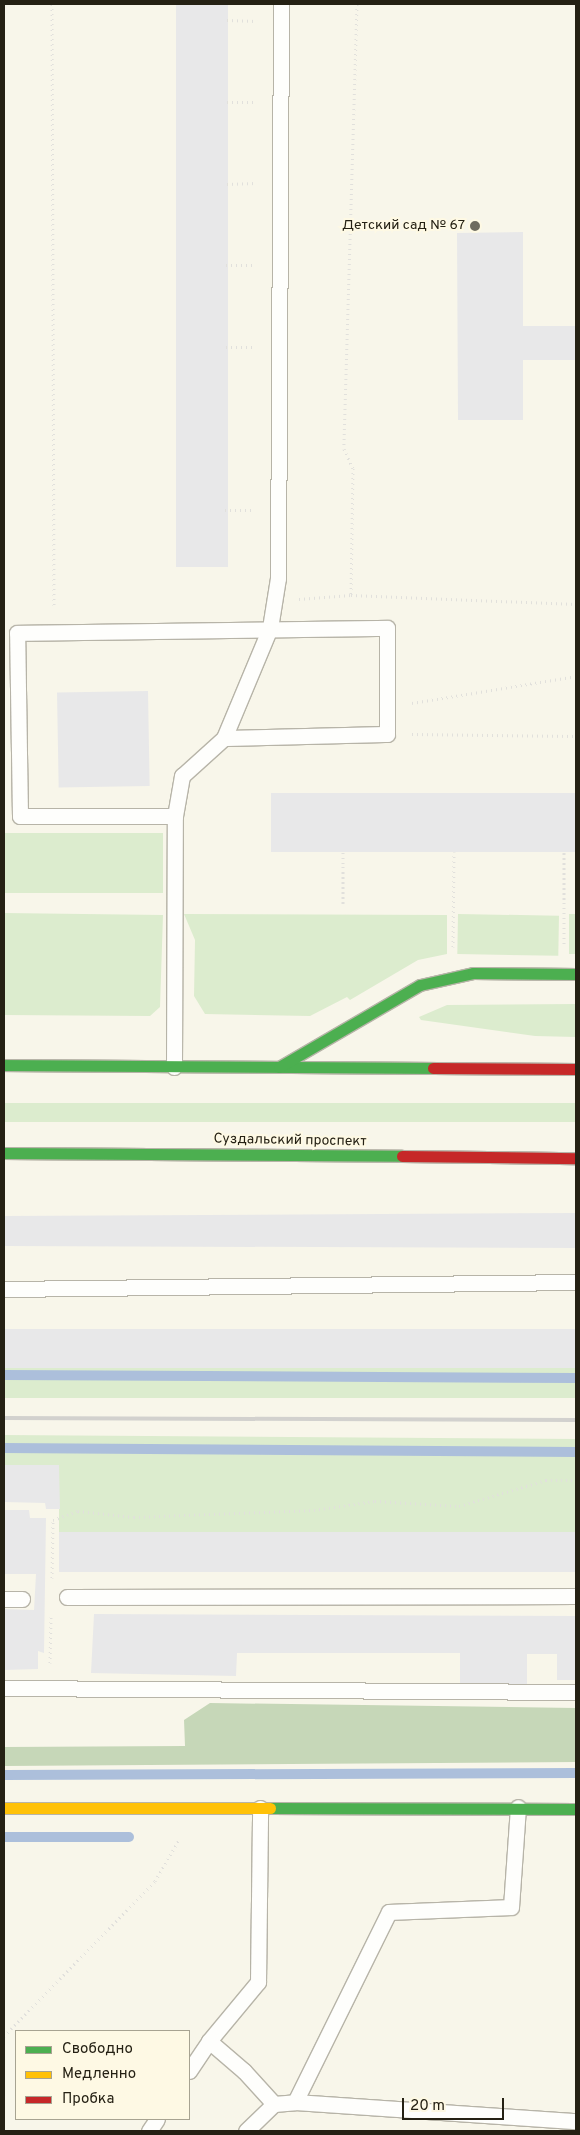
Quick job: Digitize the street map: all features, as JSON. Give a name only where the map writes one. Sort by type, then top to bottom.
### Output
[{"type":"main road","points":[[278,1067],[420,986],[473,973],[576,974]]},
{"type":"main road","points":[[4,1065],[576,1069]]},
{"type":"main road","name":"Суздальский проспект","points":[[4,1153],[576,1158]]},
{"type":"main road","points":[[4,1808],[518,1807],[576,1809]]},
{"type":"lane","points":[[174,1067],[175,816],[182,776],[224,738],[270,628],[278,578],[281,4]]},
{"type":"lane","points":[[175,816],[20,816],[17,632],[387,628],[387,734],[224,738]]},
{"type":"lane","points":[[4,1289],[576,1282]]},
{"type":"lane","points":[[67,1597],[576,1596]]},
{"type":"lane","points":[[4,1598],[22,1599]]},
{"type":"lane","points":[[4,1688],[576,1692]]},
{"type":"lane","points":[[295,2102],[389,1912],[511,1907],[518,1807]]},
{"type":"lane","points":[[190,2070],[209,2041],[258,1982],[260,1808]]},
{"type":"lane","points":[[209,2041],[244,2071],[274,2104]]},
{"type":"lane","points":[[246,2131],[274,2104],[295,2102],[576,2121]]},
{"type":"lane","points":[[148,2131],[156,2120]]},
{"type":"path","points":[[52,4],[54,632]]},
{"type":"path","points":[[351,595],[353,468],[344,450],[357,4]]},
{"type":"path","points":[[275,601],[351,595],[576,604]]},
{"type":"path","points":[[387,707],[576,676]]},
{"type":"path","points":[[387,734],[576,736]]},
{"type":"path","points":[[343,852],[343,906]]},
{"type":"path","points":[[453,954],[454,852]]},
{"type":"path","points":[[564,852],[564,954]]},
{"type":"path","points":[[52,1580],[53,1520],[78,1511],[134,1517],[314,1510],[376,1501],[459,1506],[546,1480],[576,1480]]},
{"type":"path","points":[[50,1688],[51,1609]]},
{"type":"path","points":[[4,2036],[155,1881],[198,1808]]},
{"type":"green space","points":[[4,833],[163,833],[163,893],[4,893]]},
{"type":"green space","points":[[4,913],[163,915],[160,1007],[150,1016],[4,1015]]},
{"type":"green space","points":[[184,914],[447,915],[447,954],[418,960],[350,1000],[347,997],[310,1016],[205,1014],[194,996],[195,940]]},
{"type":"green space","points":[[458,914],[559,916],[558,956],[457,954]]},
{"type":"green space","points":[[569,914],[576,914],[576,954],[569,954]]},
{"type":"green space","points":[[576,1004],[576,1037],[535,1036],[421,1020],[419,1017],[447,1005]]},
{"type":"green space","points":[[4,1103],[576,1103],[576,1122],[4,1122]]},
{"type":"green space","points":[[4,1368],[576,1368],[576,1398],[4,1398]]},
{"type":"green space","points":[[4,1435],[576,1439],[576,1535],[59,1532],[59,1465],[4,1465]]},
{"type":"green space","points":[[210,1703],[576,1708],[576,1762],[4,1766],[4,1747],[185,1746],[184,1720]]},
{"type":"building","points":[[176,4],[228,4],[228,567],[176,567]]},
{"type":"building","points":[[523,232],[523,326],[576,326],[576,360],[523,360],[523,420],[458,420],[457,233]]},
{"type":"building","points":[[148,691],[150,786],[59,788],[57,693]]},
{"type":"building","points":[[271,793],[576,793],[576,852],[271,852]]},
{"type":"building","points":[[576,1213],[576,1248],[4,1246],[4,1216]]},
{"type":"building","points":[[4,1329],[576,1329],[576,1368],[4,1368]]},
{"type":"building","points":[[4,1465],[59,1465],[60,1509],[46,1509],[45,1503],[4,1502]]},
{"type":"building","points":[[4,1510],[29,1510],[30,1518],[46,1518],[44,1653],[38,1651],[38,1669],[4,1670],[4,1609],[34,1610],[36,1574],[4,1574]]},
{"type":"building","points":[[59,1532],[576,1532],[576,1572],[59,1572]]},
{"type":"building","points":[[94,1614],[576,1616],[576,1680],[557,1680],[557,1654],[527,1654],[527,1684],[460,1684],[460,1653],[237,1653],[236,1676],[91,1673]]},
{"type":"waterway","points":[[4,1375],[576,1378]]},
{"type":"waterway","points":[[4,1448],[576,1452]]},
{"type":"waterway","points":[[4,1775],[576,1773]]},
{"type":"waterway","points":[[4,1837],[129,1837]]},
{"type":"railway","points":[[4,1418],[576,1420]]},
{"type":"traffic: fast","points":[[279,1067],[420,985],[473,973],[576,974]]},
{"type":"traffic: fast","points":[[4,1065],[433,1068]]},
{"type":"traffic: fast","points":[[4,1153],[402,1156]]},
{"type":"traffic: fast","points":[[270,1808],[576,1809]]},
{"type":"traffic: slow","points":[[4,1808],[270,1808]]},
{"type":"traffic: jam","points":[[433,1068],[576,1069]]},
{"type":"traffic: jam","points":[[402,1156],[576,1158]]},
{"type":"place","name":"Детский сад № 67","points":[[475,226]]}]
